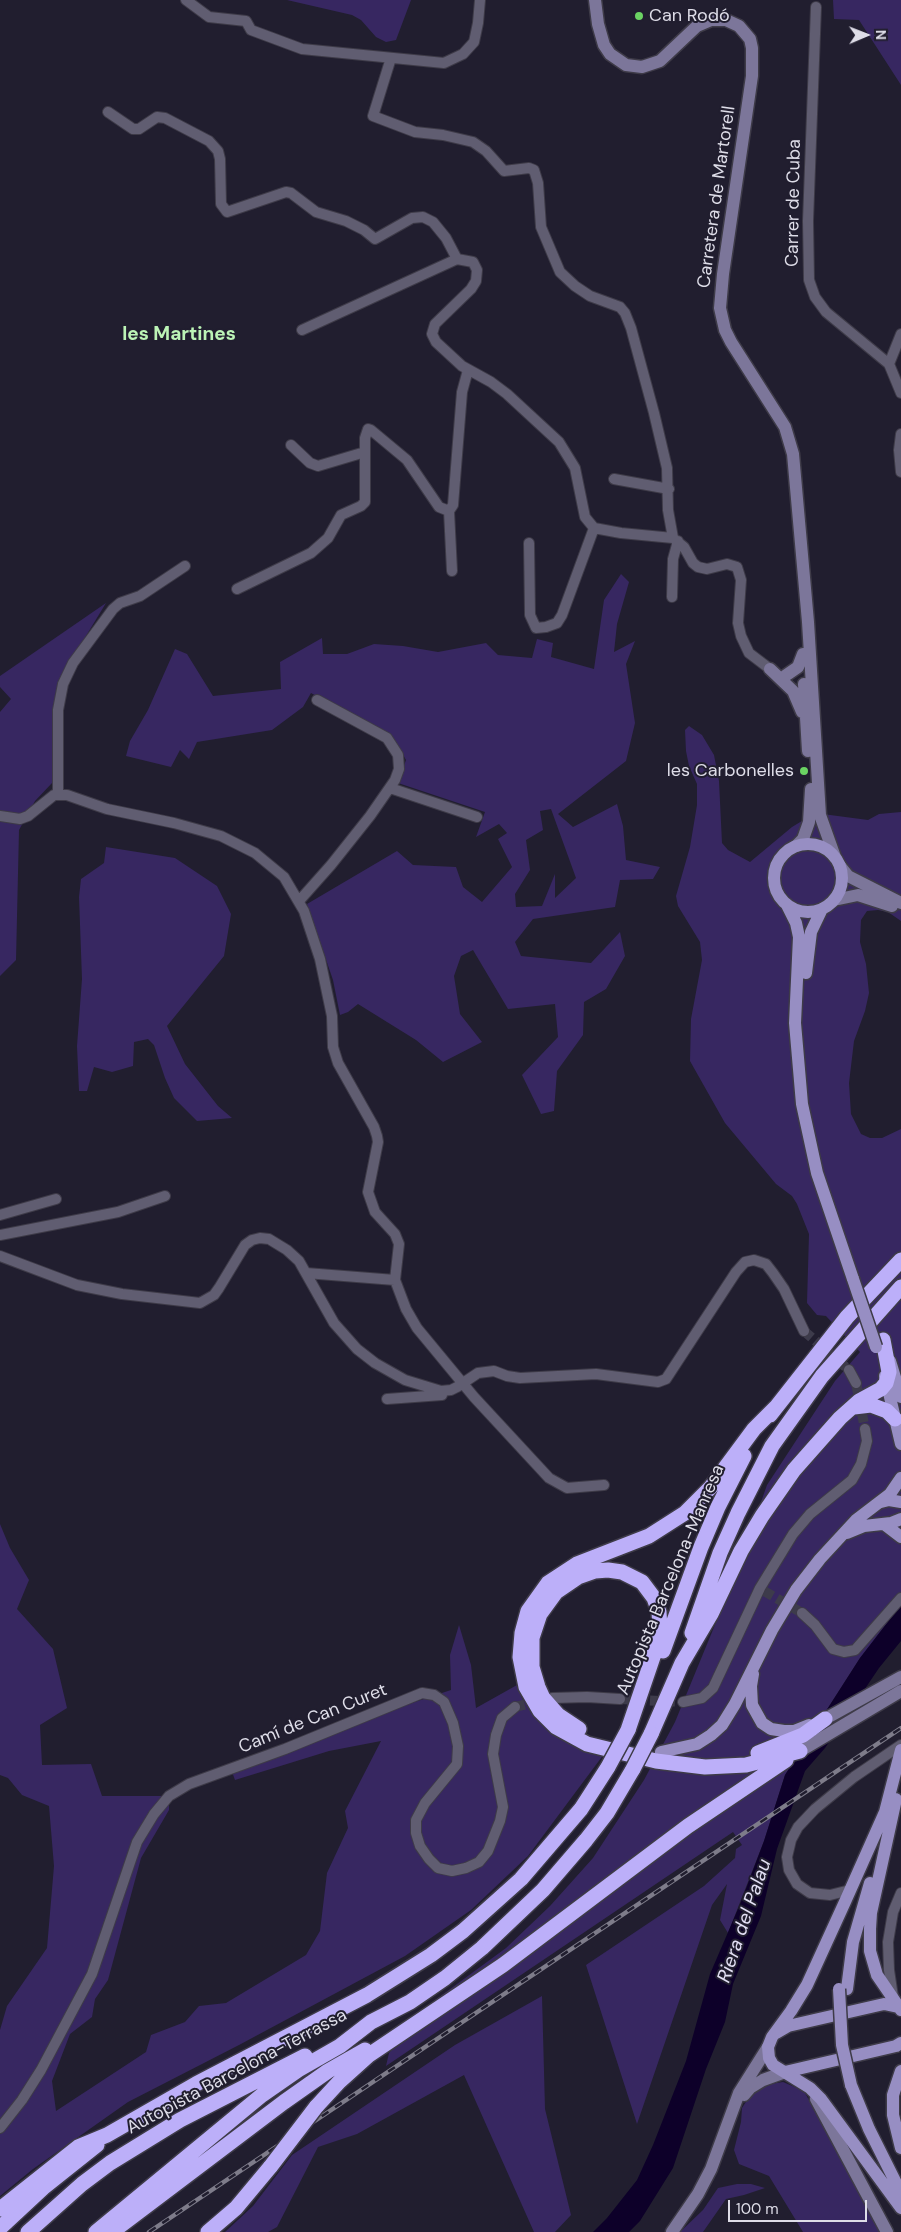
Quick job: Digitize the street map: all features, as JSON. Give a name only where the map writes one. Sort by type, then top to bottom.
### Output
[{"type":"highway","name":"Autopista Barcelona-Manresa","points":[[628,1730],[660,1659],[718,1507],[756,1435],[847,1317],[901,1260]]},
{"type":"highway","points":[[96,2232],[238,2114],[298,2070],[340,2046],[371,2022],[410,2002],[445,1978],[515,1918],[586,1840],[607,1812],[633,1769],[651,1734],[682,1663],[720,1553],[772,1446],[822,1376],[901,1287]]},
{"type":"highway","points":[[682,1663],[711,1614],[740,1551],[794,1470],[840,1418],[859,1402],[881,1389],[886,1383],[888,1372],[880,1344]]},
{"type":"highway","points":[[853,1408],[871,1405],[887,1411],[895,1419]]},
{"type":"highway","points":[[776,1407],[754,1429],[711,1488],[685,1513],[649,1536],[577,1564],[548,1583],[528,1611],[520,1645],[523,1678],[534,1703],[551,1723],[574,1738],[603,1748],[687,1766],[718,1767],[751,1759],[800,1751]]},
{"type":"highway","points":[[0,2209],[78,2147],[107,2135],[196,2084],[398,1977],[463,1931],[521,1879],[581,1809],[608,1767],[628,1730],[660,1628],[659,1612],[650,1592],[635,1577],[615,1570],[595,1571],[578,1577],[562,1587],[551,1598],[540,1614],[534,1630],[531,1648],[532,1667],[536,1682],[550,1707],[572,1726],[592,1735],[661,1752],[701,1757],[751,1759],[803,1735],[825,1719]]},
{"type":"highway","points":[[208,2232],[236,2208],[338,2082],[369,2055],[503,1965],[688,1826],[800,1751]]},
{"type":"highway","name":"Autopista Barcelona-Terrassa","points":[[28,2232],[67,2196],[103,2168],[180,2120],[371,2022]]},
{"type":"highway","points":[[112,2232],[320,2077],[416,2022]]},
{"type":"highway","points":[[0,2228],[43,2188],[107,2135]]},
{"type":"main road","name":"Carretera de Martorell","points":[[595,0],[598,24],[604,45],[610,54],[626,65],[642,67],[660,61],[697,26],[712,20],[732,22],[745,32],[750,39],[753,57],[752,76],[723,274],[720,308],[725,330],[731,342],[775,411],[790,441],[795,464],[802,567],[805,575],[820,814],[837,862]]},
{"type":"main road","name":"Carretera de Martorell","points":[[796,846],[803,839],[806,831],[810,811],[811,786],[804,680],[800,575],[802,567]]},
{"type":"main road","points":[[785,676],[798,667],[803,654]]},
{"type":"main road","points":[[770,669],[785,676],[804,680],[814,702]]},
{"type":"main road","points":[[770,669],[793,691],[806,724]]},
{"type":"main road","points":[[901,903],[848,876],[837,862],[819,846],[808,844],[796,846],[782,856],[775,871],[777,891],[796,923],[799,937],[795,1032],[805,1124],[826,1202],[901,1397]]},
{"type":"main road","points":[[837,862],[841,886],[834,900],[822,910],[811,932],[804,998],[803,1036],[806,1082],[823,1165],[856,1276]]},
{"type":"main road","points":[[834,900],[858,895],[901,909]]},
{"type":"main road","points":[[787,905],[805,912],[822,910]]},
{"type":"main road","points":[[886,1383],[901,1444]]},
{"type":"main road","points":[[661,1752],[696,1744],[716,1731],[731,1711],[780,1615],[796,1590],[820,1559],[856,1520],[895,1490],[901,1478]]},
{"type":"main road","points":[[881,1502],[889,1500],[901,1502]]},
{"type":"main road","points":[[845,1534],[864,1526],[884,1524],[901,1519]]},
{"type":"main road","points":[[884,1524],[901,1537]]},
{"type":"main road","points":[[757,1660],[750,1697],[755,1713],[764,1725],[775,1730],[789,1731],[825,1719],[901,1677]]},
{"type":"main road","points":[[800,1751],[901,1691]]},
{"type":"main road","points":[[900,1751],[885,1812],[844,1945],[842,2045],[869,2129],[901,2193]]},
{"type":"main road","points":[[898,2006],[877,1975],[870,1951],[870,1929],[871,1913],[901,1776]]},
{"type":"main road","points":[[843,1989],[856,1926],[897,1794]]},
{"type":"main road","points":[[672,2232],[693,2202],[711,2169],[739,2093],[807,1985],[885,1812]]},
{"type":"main road","points":[[776,2033],[788,2026],[884,2004],[898,2006]]},
{"type":"main road","points":[[733,2109],[750,2088],[763,2080],[785,2072],[896,2046],[901,2042]]},
{"type":"main road","points":[[768,2047],[771,2062],[810,2088],[821,2099],[901,2208]]},
{"type":"main road","points":[[901,2071],[893,2096],[893,2115],[901,2148]]},
{"type":"main road","points":[[855,2084],[901,2176]]},
{"type":"main road","points":[[810,2088],[887,2232]]},
{"type":"street","points":[[186,0],[209,17],[246,21],[252,30],[291,47],[309,51],[444,63],[463,54],[474,42],[480,0]]},
{"type":"street","name":"Carrer de Cuba","points":[[816,7],[808,221],[809,280],[815,297],[826,312],[889,364],[901,393]]},
{"type":"street","points":[[391,58],[373,116],[416,132],[444,135],[473,142],[486,151],[504,171],[529,168],[534,170],[538,183],[540,227],[560,272],[567,281],[590,296],[620,308],[628,320],[668,468],[668,510],[675,539],[672,597]]},
{"type":"street","points":[[108,112],[133,129],[139,129],[157,117],[164,118],[209,141],[218,151],[220,159],[221,204],[227,212],[286,192],[291,193],[316,212],[350,223],[375,239],[412,218],[424,217],[433,222],[440,230],[457,259]]},
{"type":"street","points":[[302,330],[457,259],[473,262],[478,270],[476,281],[471,289],[435,324],[432,334],[439,347],[468,370],[491,382],[507,394],[549,431],[566,450],[578,477],[585,517],[594,528],[610,532],[675,539],[698,567],[708,569],[728,564],[737,567],[741,580],[738,623],[741,636],[749,653],[770,669]]},
{"type":"street","points":[[889,364],[901,334]]},
{"type":"street","points":[[452,571],[449,511],[453,505],[462,392],[468,370]]},
{"type":"street","points":[[237,589],[311,553],[328,538],[341,515],[366,502],[365,452],[368,429],[372,430],[406,460],[439,507],[449,511]]},
{"type":"street","points":[[901,434],[899,450],[901,472]]},
{"type":"street","points":[[290,445],[310,463],[318,466],[365,452]]},
{"type":"street","points":[[614,480],[669,489]]},
{"type":"street","points":[[529,543],[530,615],[536,628],[546,628],[556,623],[562,615],[594,528]]},
{"type":"street","points":[[58,794],[58,710],[63,684],[73,663],[113,609],[120,603],[140,596],[185,566]]},
{"type":"street","points":[[299,901],[331,865],[390,788],[399,769],[398,755],[387,738],[317,700]]},
{"type":"street","points":[[390,788],[477,817]]},
{"type":"street","points":[[0,816],[20,819],[28,816],[58,794]]},
{"type":"street","points":[[58,794],[107,809],[174,823],[221,836],[268,862],[284,877],[299,901],[320,959],[332,1016],[334,1047],[338,1064],[374,1126],[377,1136],[378,1142],[368,1192],[375,1212],[395,1234],[399,1244],[395,1280],[406,1309],[417,1328],[490,1415],[558,1484],[566,1488],[604,1485]]},
{"type":"street","points":[[0,1235],[118,1212],[165,1196]]},
{"type":"street","points":[[0,1215],[56,1199]]},
{"type":"street","points":[[0,1256],[77,1285],[122,1294],[200,1303],[214,1295],[245,1245],[252,1240],[268,1239],[287,1250],[299,1261],[334,1323],[357,1349],[375,1363],[404,1380],[430,1389],[451,1390]]},
{"type":"street","points":[[387,1399],[445,1394],[478,1373],[494,1372],[520,1378],[596,1374],[658,1382],[666,1380],[739,1268],[745,1262],[754,1260],[766,1264],[773,1273],[784,1289],[804,1331]]},
{"type":"street","points":[[306,1273],[395,1280]]},
{"type":"street","points":[[849,1370],[856,1384]]},
{"type":"street","points":[[683,1702],[702,1698],[714,1688],[725,1666],[738,1631],[793,1534],[810,1514],[852,1480],[861,1464],[867,1441],[865,1430]]},
{"type":"street","points":[[802,1613],[815,1625],[833,1648],[844,1652],[855,1650],[901,1598]]},
{"type":"street","name":"Camí de Can Curet","points":[[0,2128],[41,2070],[92,1974],[137,1842],[154,1814],[169,1796],[190,1784],[284,1750],[422,1693],[434,1695],[444,1702],[454,1723],[458,1746],[457,1764],[425,1803],[416,1820],[416,1833],[420,1846],[438,1868],[452,1870],[466,1868],[479,1862],[488,1851],[500,1821],[503,1807],[493,1754],[496,1735],[502,1718],[515,1707]]},
{"type":"street","points":[[552,1698],[620,1698]]},
{"type":"street","points":[[850,1890],[830,1895],[810,1893],[797,1884],[789,1870],[787,1857],[791,1840],[798,1827],[815,1809],[854,1778],[900,1751]]},
{"type":"street","points":[[898,2006],[888,1970],[888,1942],[893,1912],[901,1893]]},
{"type":"shaded area","points":[[287,0],[411,0],[396,40],[386,42],[376,37],[361,20],[352,15]]},
{"type":"shaded area","points":[[833,0],[901,0],[901,85],[859,20],[834,19]]},
{"type":"shaded area","points":[[621,574],[629,582],[617,624],[614,652],[635,641],[626,664],[635,723],[626,761],[558,814],[573,827],[617,804],[623,826],[626,860],[660,867],[653,879],[620,880],[615,907],[533,919],[515,942],[521,956],[591,963],[620,932],[625,956],[606,989],[584,1002],[583,1035],[557,1071],[554,1111],[541,1114],[522,1075],[558,1037],[555,1004],[508,1009],[473,950],[461,956],[454,976],[460,1014],[482,1042],[443,1062],[416,1040],[358,1004],[348,1012],[340,1015],[333,980],[307,904],[397,851],[413,865],[456,867],[463,887],[482,902],[512,867],[498,839],[507,833],[499,824],[476,837],[485,812],[398,783],[406,760],[394,739],[311,693],[303,707],[272,730],[197,742],[189,759],[180,750],[171,767],[126,756],[130,741],[148,710],[175,649],[187,654],[213,696],[281,689],[280,662],[322,638],[323,654],[347,654],[374,644],[403,646],[438,652],[486,643],[498,655],[532,658],[537,639],[553,643],[551,657],[594,669],[604,600]],"holes":[[[551,809],[576,878],[555,898],[555,874],[542,906],[516,907],[515,894],[530,870],[526,840],[543,830],[540,811]]]},
{"type":"shaded area","points":[[106,603],[61,677],[52,735],[52,783],[35,801],[19,830],[16,960],[0,976],[0,712],[11,699],[0,687],[0,676]]},
{"type":"shaded area","points":[[689,726],[702,735],[714,755],[719,781],[722,843],[728,850],[750,862],[792,827],[815,813],[868,820],[879,814],[901,812],[901,921],[888,912],[878,910],[867,911],[861,920],[860,942],[866,964],[869,993],[865,1011],[854,1041],[849,1083],[851,1114],[861,1134],[870,1138],[882,1138],[901,1129],[901,1605],[860,1658],[785,1775],[764,1841],[728,1933],[720,1920],[727,1884],[712,1905],[637,2124],[586,1965],[704,1886],[735,1858],[736,1849],[742,1845],[733,1832],[386,2066],[389,2053],[427,2006],[506,1948],[550,1906],[593,1858],[644,1780],[675,1722],[733,1581],[767,1485],[835,1381],[860,1352],[826,1316],[817,1315],[807,1303],[809,1234],[797,1204],[792,1196],[776,1184],[725,1123],[690,1061],[691,1019],[702,960],[700,942],[678,906],[676,896],[690,847],[697,805],[697,784],[689,766],[686,751],[685,730]]},
{"type":"shaded area","points":[[106,847],[175,858],[217,886],[231,914],[224,956],[167,1026],[185,1064],[218,1106],[232,1118],[197,1121],[174,1098],[154,1045],[148,1039],[134,1042],[133,1066],[112,1072],[94,1067],[87,1091],[79,1091],[77,1046],[82,979],[79,897],[81,879],[104,863]]},
{"type":"shaded area","points":[[0,1524],[10,1548],[29,1580],[17,1609],[53,1649],[67,1708],[40,1725],[42,1765],[91,1764],[102,1796],[169,1796],[169,1810],[141,1858],[108,1980],[95,1999],[92,2017],[70,2034],[52,2081],[56,2111],[146,2052],[151,2035],[185,2022],[199,2006],[226,2003],[306,1955],[320,1931],[327,1873],[348,1828],[345,1811],[381,1741],[329,1751],[235,1780],[231,1769],[287,1744],[451,1690],[450,1655],[459,1625],[471,1665],[476,1708],[517,1685],[522,1698],[535,1717],[545,1725],[604,1754],[528,1856],[471,1910],[405,1956],[128,2102],[33,2169],[0,2196],[0,2030],[7,2006],[47,1948],[54,1866],[49,1806],[22,1795],[8,1778],[0,1775]]},
{"type":"shaded area","points":[[542,1996],[545,2109],[571,2215],[555,2232],[534,2232],[464,2075],[357,2134],[318,2147],[277,2227],[268,2232],[225,2232],[253,2206],[292,2155],[455,2045]]},
{"type":"shaded area","points":[[783,2082],[804,2091],[880,2232],[803,2232],[769,2176],[739,2164],[734,2150],[741,2122],[742,2108],[753,2091],[764,2085]]},
{"type":"shaded area","points":[[737,2184],[751,2184],[765,2188],[726,2199],[703,2232],[680,2232],[703,2210],[718,2188]]},
{"type":"water","name":"Riera del Palau","points":[[901,1605],[901,1641],[879,1668],[825,1748],[805,1771],[777,1849],[761,1916],[733,1984],[725,2022],[706,2069],[673,2168],[640,2221],[629,2232],[593,2232],[607,2218],[637,2180],[653,2145],[686,2061],[710,1974],[741,1902],[764,1841],[785,1775],[860,1658]]},
{"type":"tunnel","points":[[804,1331],[849,1370]]},
{"type":"tunnel","points":[[856,1383],[865,1429]]},
{"type":"tunnel","points":[[764,1591],[802,1613]]},
{"type":"tunnel","points":[[620,1699],[683,1702]]},
{"type":"tunnel","points":[[515,1707],[539,1701]]},
{"type":"railway","points":[[149,2232],[901,1728]]},
{"type":"place","name":"Can Rodó","points":[[639,16]]},
{"type":"place","name":"les Carbonelles","points":[[804,771]]},
{"type":"district","name":"les Martines","points":[[179,335]]}]
